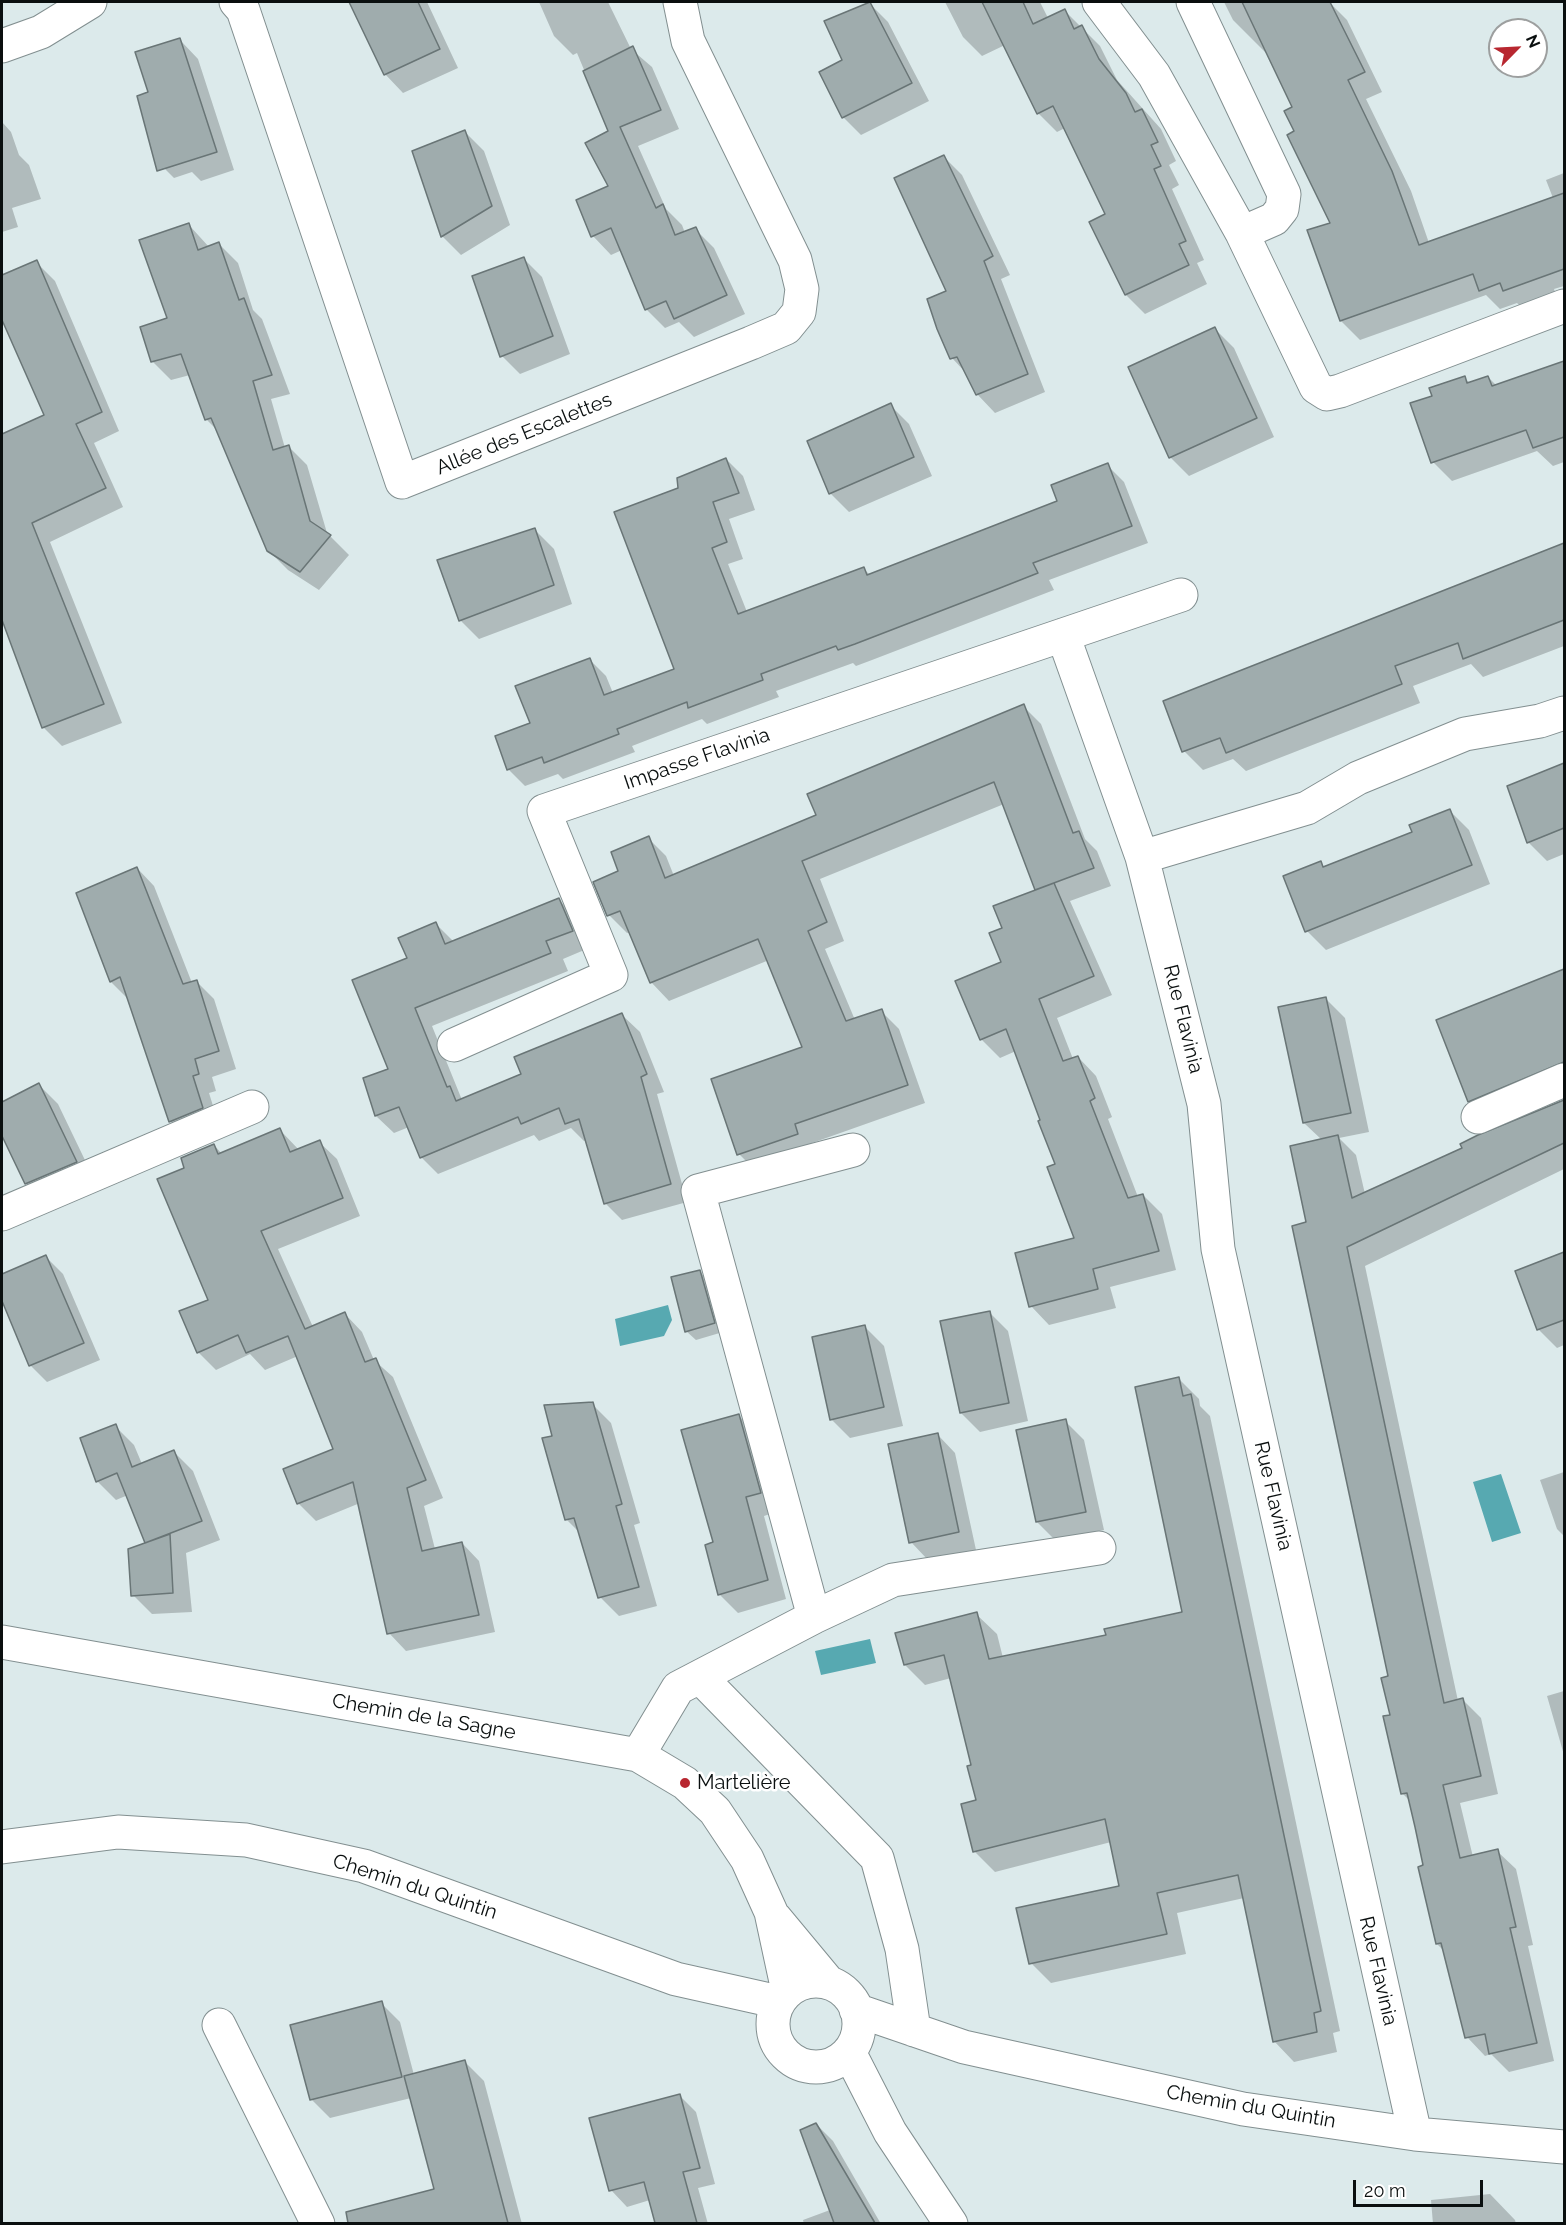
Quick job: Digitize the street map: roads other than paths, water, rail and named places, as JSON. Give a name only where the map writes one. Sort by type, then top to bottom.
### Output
[{"type":"street","points":[[2,46],[41,32],[90,2]]},
{"type":"street","name":"Allée des Escalettes","points":[[236,2],[243,10],[402,482],[750,343],[786,327],[799,312],[802,290],[795,260],[688,40],[680,2]]},
{"type":"street","points":[[1099,2],[1154,75],[1242,233],[1316,387],[1327,394],[1564,306]]},
{"type":"street","points":[[1192,2],[1284,194],[1282,209],[1274,219],[1242,233]]},
{"type":"street","name":"Impasse Flavinia","points":[[454,1045],[611,975],[544,811],[1181,595]]},
{"type":"street","name":"Rue Flavinia","points":[[1063,635],[1142,857],[1204,1104],[1218,1249],[1415,2134]]},
{"type":"street","points":[[1142,857],[1306,808],[1358,778],[1465,734],[1540,721],[1564,713]]},
{"type":"street","points":[[1478,1117],[1564,1080]]},
{"type":"street","points":[[2,1214],[252,1107]]},
{"type":"street","points":[[814,1617],[698,1191],[853,1149]]},
{"type":"street","points":[[638,1755],[678,1688],[814,1617],[893,1580],[1099,1548]]},
{"type":"street","name":"Chemin de la Sagne","points":[[2,1642],[638,1755],[686,1783],[715,1811],[747,1859],[771,1912],[829,1983]]},
{"type":"street","points":[[700,1677],[877,1858],[928,2035]]},
{"type":"street","name":"Chemin du Quintin","points":[[2,1847],[118,1832],[246,1840],[364,1866],[676,1978],[780,2007]]},
{"type":"street","name":"Chemin de la Sagne","points":[[771,1912],[780,2007]]},
{"type":"street","points":[[815,1981],[829,1983],[842,1989],[856,2010],[859,2023],[851,2050],[835,2063],[818,2067],[806,2066],[788,2057],[776,2042],[780,2007],[801,1983],[815,1981]]},
{"type":"street","name":"Chemin du Quintin","points":[[856,2010],[928,2035],[1243,2109],[1415,2134],[1564,2147]]},
{"type":"street","points":[[219,2025],[318,2223]]},
{"type":"street","name":"Chemin du Quintin","points":[[851,2050],[928,2035]]},
{"type":"street","points":[[851,2050],[890,2132],[951,2223]]},
{"type":"street","points":[[818,2067],[890,2132]]},
{"type":"water","points":[[668,1305],[672,1320],[664,1336],[620,1346],[615,1319]]},
{"type":"water","points":[[1501,1474],[1521,1533],[1492,1542],[1473,1482]]},
{"type":"water","points":[[870,1639],[876,1663],[821,1675],[815,1651]]},
{"type":"place","name":"Martelière","points":[[685,1783]]}]
